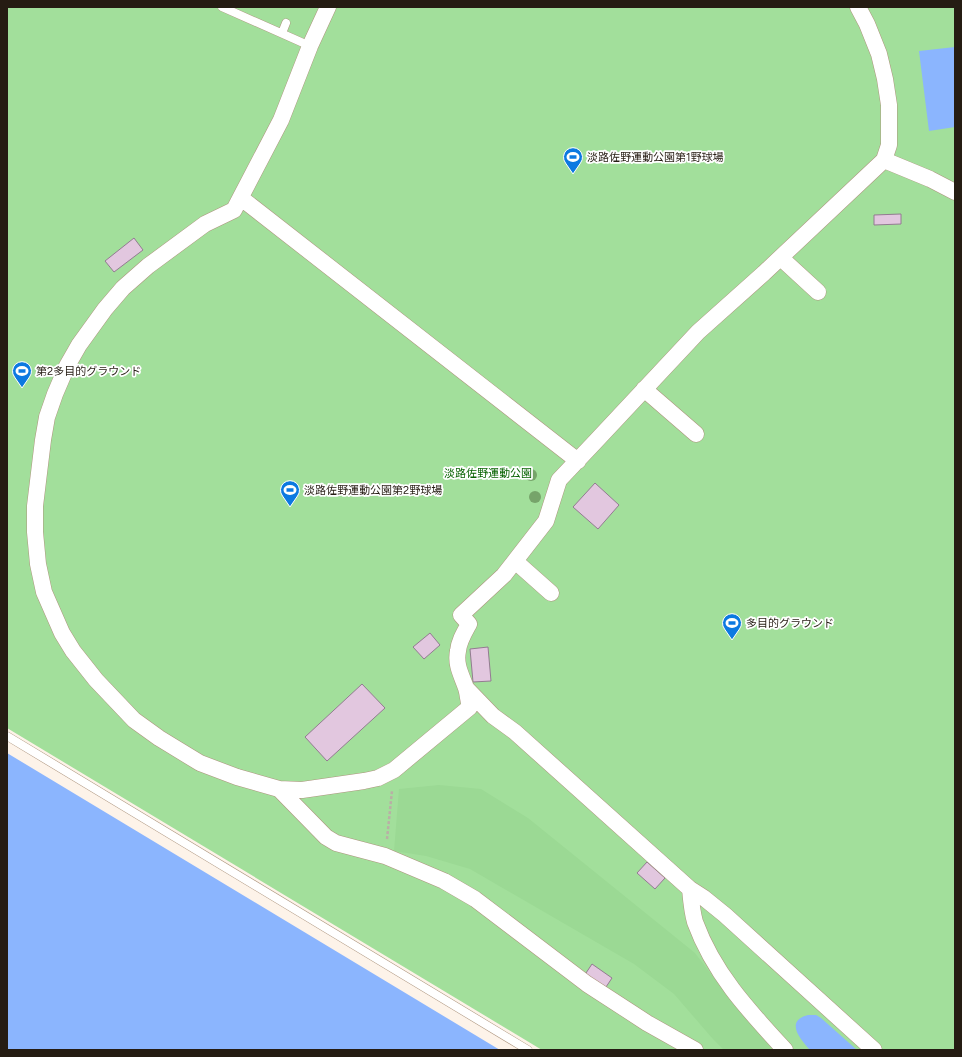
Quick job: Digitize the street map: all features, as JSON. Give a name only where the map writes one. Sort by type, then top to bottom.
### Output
[{"type":"street","points":[[328,7],[310,46],[281,120],[234,210],[205,224],[148,266],[123,288],[79,345],[55,394],[47,417],[35,506],[35,532],[38,564],[44,592],[62,633],[96,680],[134,720],[181,752],[200,763],[218,770],[279,789],[302,790],[378,778],[394,770],[470,707],[466,688],[458,664],[458,652],[461,639],[469,624],[460,615],[504,575],[546,521],[559,480],[698,332],[781,258],[884,160],[889,145],[889,105],[885,79],[880,54],[868,24],[858,7]]},
{"type":"street","points":[[884,160],[930,179],[955,192]]},
{"type":"street","points":[[241,198],[578,461]]},
{"type":"street","points":[[781,258],[818,292]]},
{"type":"street","points":[[644,389],[696,434]]},
{"type":"street","points":[[516,561],[551,593]]},
{"type":"street","points":[[466,688],[493,716],[515,732],[690,889],[725,915],[874,1050]]},
{"type":"street","points":[[279,789],[326,837],[336,843],[385,856],[444,881],[475,899],[587,984],[641,1019],[695,1050]]},
{"type":"street","points":[[690,889],[695,922],[704,943],[722,975],[742,1003],[785,1050]]},
{"type":"lane","points":[[222,7],[240,11],[310,46]]},
{"type":"lane","points":[[282,33],[286,23]]},
{"type":"lane","points":[[7,736],[528,1050]]},
{"type":"path","points":[[385,856],[394,770]]},
{"type":"green space","name":"淡路佐野運動公園","points":[[7,7],[955,7],[955,1050],[542,1050],[7,728]]},
{"type":"green space","points":[[439,785],[481,789],[528,818],[695,953],[727,995],[775,1050],[724,1050],[674,994],[634,964],[470,869],[426,856],[394,851],[399,789]]},
{"type":"water","points":[[955,47],[955,127],[929,131],[919,51]]},
{"type":"water","points":[[7,753],[500,1050],[7,1050]]},
{"type":"water","points":[[808,1015],[816,1015],[821,1018],[857,1050],[810,1050],[799,1036],[796,1026],[797,1022],[801,1018]]},
{"type":"building","points":[[901,214],[901,224],[874,225],[874,215]]},
{"type":"building","points":[[134,238],[143,250],[114,272],[105,261]]},
{"type":"building","points":[[595,483],[619,505],[598,529],[573,507]]},
{"type":"building","points":[[430,633],[440,645],[424,659],[413,647]]},
{"type":"building","points":[[488,647],[491,681],[473,682],[470,649]]},
{"type":"building","points":[[362,684],[385,708],[327,761],[305,737]]},
{"type":"building","points":[[647,862],[665,878],[655,889],[637,873]]},
{"type":"building","points":[[592,964],[612,978],[604,990],[584,976]]},
{"type":"place","name":"淡路佐野運動公園第1野球場","points":[[573,174]]},
{"type":"place","name":"第2多目的グラウンド","points":[[22,388]]},
{"type":"place","name":"淡路佐野運動公園第2野球場","points":[[290,507]]},
{"type":"place","name":"多目的グラウンド","points":[[732,640]]}]
